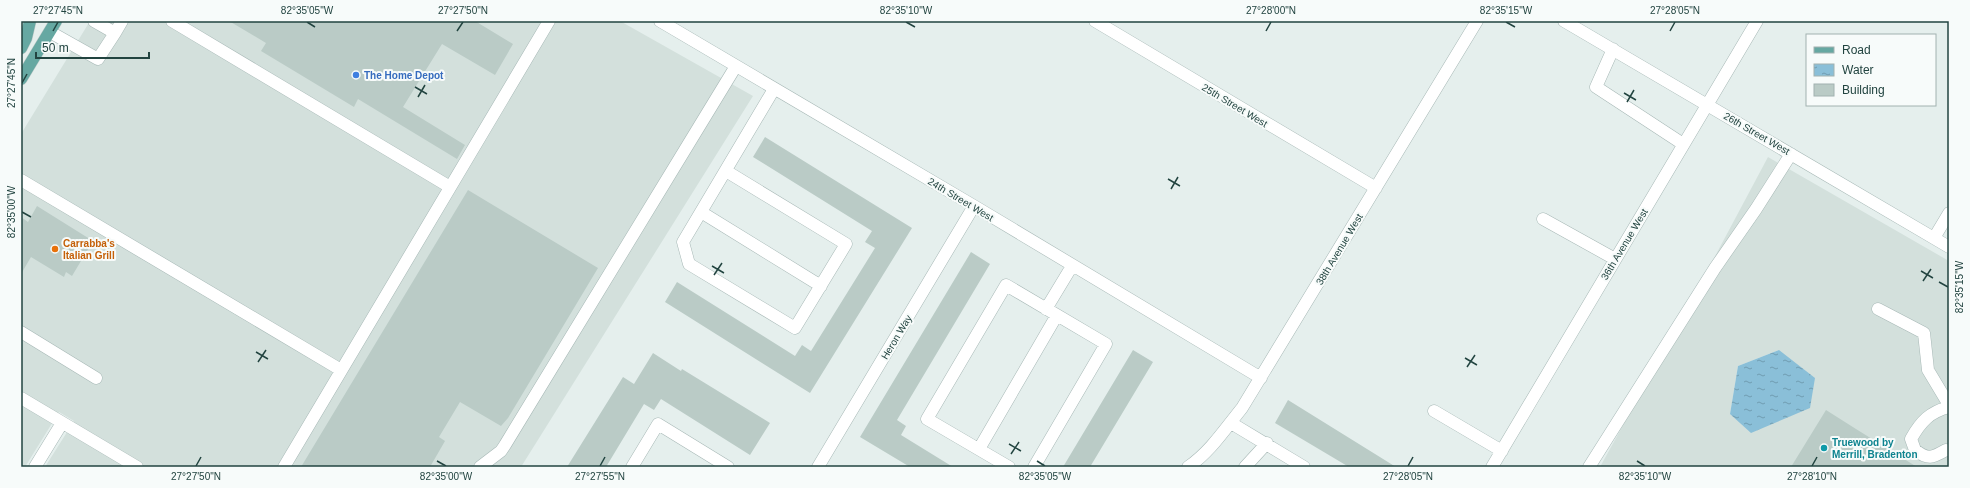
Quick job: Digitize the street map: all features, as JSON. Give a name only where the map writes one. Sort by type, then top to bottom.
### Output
[{"type":"main road","points":[[21,48],[26,38],[30,21]]},
{"type":"main road","points":[[21,79],[50,26],[56,21]]},
{"type":"street","points":[[94,21],[114,33]]},
{"type":"street","points":[[50,26],[98,59],[122,21]]},
{"type":"street","points":[[172,21],[450,187]]},
{"type":"street","points":[[284,467],[549,21]]},
{"type":"street","name":"24th Street West","points":[[660,21],[974,206],[1261,378]]},
{"type":"street","name":"25th Street West","points":[[1095,21],[1376,188]]},
{"type":"street","name":"38th Avenue West","points":[[1188,467],[1198,460],[1214,443],[1242,408],[1478,21]]},
{"type":"street","name":"26th Street West","points":[[1564,21],[1949,247]]},
{"type":"street","name":"36th Avenue West","points":[[1492,467],[1757,21]]},
{"type":"street","points":[[1613,50],[1596,87],[1683,144]]},
{"type":"street","points":[[480,467],[501,451],[505,445],[736,66]]},
{"type":"street","points":[[726,171],[846,244],[795,328],[689,264],[683,242],[774,89]]},
{"type":"street","points":[[1589,467],[1715,268],[1756,210],[1792,154]]},
{"type":"street","points":[[21,180],[342,370]]},
{"type":"street","name":"Heron Way","points":[[822,465],[974,206]]},
{"type":"street","points":[[701,212],[821,286]]},
{"type":"street","points":[[1934,238],[1949,213]]},
{"type":"street","points":[[1543,218],[1615,259]]},
{"type":"street","points":[[979,449],[1052,312],[1072,266]]},
{"type":"street","points":[[1009,467],[927,419],[1006,285],[1106,344],[1034,467]]},
{"type":"street","points":[[1878,309],[1924,333],[1928,370],[1949,406],[1935,410],[1920,423],[1912,439],[1914,450],[1924,457],[1935,456],[1948,448]]},
{"type":"street","points":[[21,332],[96,378]]},
{"type":"street","points":[[21,398],[136,467]]},
{"type":"street","points":[[1434,411],[1502,451]]},
{"type":"street","points":[[35,467],[62,423]]},
{"type":"street","points":[[1230,423],[1267,443],[1304,467]]},
{"type":"street","points":[[632,467],[658,424],[728,467]]},
{"type":"street","points":[[1245,467],[1267,443]]},
{"type":"shaded area","points":[[90,21],[620,21],[753,96],[521,467],[45,467],[74,421],[59,412],[25,467],[21,467],[21,134]]},
{"type":"shaded area","points":[[1768,157],[1949,261],[1949,467],[1600,467]],"holes":[[[1779,350],[1730,414],[1738,366]]]},
{"type":"water","points":[[1779,350],[1815,378],[1810,408],[1751,433],[1730,414],[1738,366]]},
{"type":"building","name":"The Home Depot","points":[[229,21],[475,21],[513,44],[495,75],[442,44],[403,107],[465,145],[457,159],[358,99],[354,107],[261,51],[266,43]]},
{"type":"building","points":[[765,137],[912,228],[810,393],[665,302],[677,282],[795,356],[802,345],[811,351],[875,248],[865,242],[872,231],[753,157]]},
{"type":"building","points":[[468,190],[598,268],[508,418],[501,426],[460,402],[439,437],[445,441],[430,467],[301,467]]},
{"type":"building","name":"Carrabba's Italian Grill","points":[[37,206],[93,241],[72,276],[66,272],[64,277],[31,257],[21,274],[21,217],[28,222]]},
{"type":"building","points":[[971,252],[990,264],[897,420],[906,426],[901,435],[953,467],[910,467],[860,437]]},
{"type":"building","points":[[1133,350],[1153,362],[1090,467],[1063,467]]},
{"type":"building","points":[[653,353],[770,423],[750,455],[661,399],[654,410],[644,404],[606,467],[567,467],[623,377],[634,384]]},
{"type":"building","points":[[1288,400],[1396,467],[1349,467],[1275,423]]},
{"type":"building","points":[[1826,410],[1856,429],[1917,467],[1791,467]]},
{"type":"place","name":"The Home Depot","points":[[356,75]]},
{"type":"place","name":"Carrabba's Italian Grill","points":[[55,249]]},
{"type":"place","name":"Truewood by Merrill, Bradenton","points":[[1824,448]]}]
